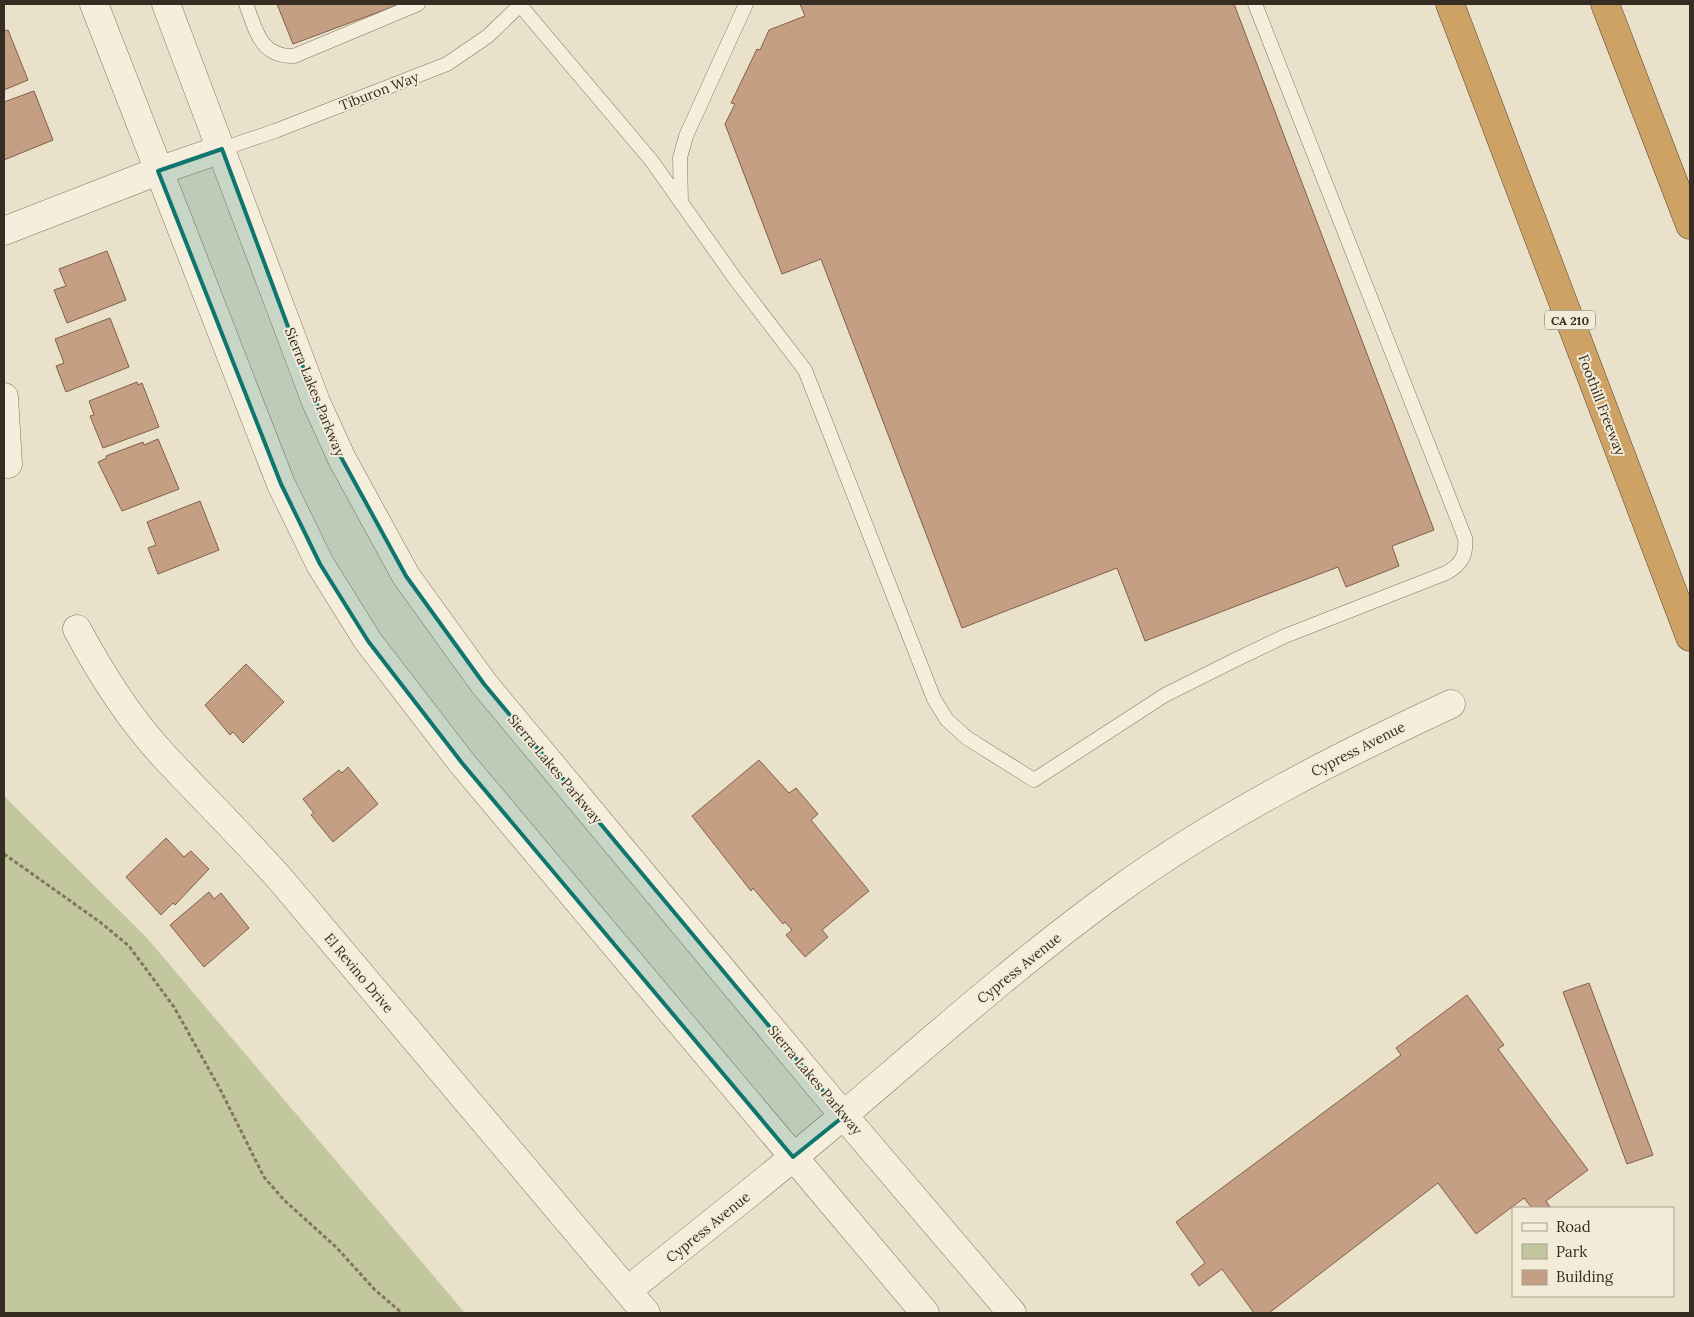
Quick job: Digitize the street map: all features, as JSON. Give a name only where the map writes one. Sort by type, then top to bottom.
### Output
[{"type":"highway","name":"Foothill Freeway","points":[[1450,4],[1690,637]]},
{"type":"highway","points":[[1605,4],[1690,225]]},
{"type":"street","points":[[94,4],[281,484],[320,564],[368,641],[462,763],[925,1313]]},
{"type":"street","name":"Sierra Lakes Parkway","points":[[166,4],[316,402],[342,459],[406,576],[484,684],[844,1116],[1012,1313]]},
{"type":"street","points":[[4,231],[158,171],[222,149]]},
{"type":"street","points":[[4,397],[8,464]]},
{"type":"street","name":"El Revino Drive","points":[[77,629],[100,672],[128,712],[162,754],[225,817],[281,880],[646,1313]]},
{"type":"street","name":"Cypress Avenue","points":[[628,1291],[844,1116],[1012,973],[1118,890],[1269,795],[1349,752],[1451,704]]},
{"type":"lane","points":[[246,4],[264,44],[272,52],[283,56],[294,56],[418,4]]},
{"type":"lane","name":"Tiburon Way","points":[[222,149],[276,131],[447,64],[488,36],[520,4]]},
{"type":"lane","points":[[520,4],[645,153],[736,280],[805,370],[934,699],[947,720],[967,738],[1034,780],[1165,695],[1285,636],[1446,573],[1457,567],[1463,558],[1466,548],[1465,538],[1255,4]]},
{"type":"lane","points":[[681,203],[680,158],[686,136],[746,4]]},
{"type":"path","points":[[4,854],[100,922],[129,946],[174,1007],[221,1091],[264,1177],[284,1200],[336,1247],[375,1290],[402,1313]]},
{"type":"highlighted area","points":[[222,149],[316,402],[342,459],[406,576],[484,684],[844,1116],[793,1157],[462,763],[368,641],[320,564],[281,484],[158,171]]},
{"type":"green space","points":[[4,796],[147,938],[465,1313],[4,1313]]},
{"type":"building","points":[[277,4],[394,4],[395,6],[293,44]]},
{"type":"building","points":[[800,4],[1234,4],[1434,530],[1392,546],[1399,566],[1346,587],[1338,567],[1145,641],[1117,568],[962,628],[821,259],[782,274],[725,124],[735,104],[731,103],[757,49],[760,50],[769,30],[805,16]]},
{"type":"building","points":[[8,30],[28,80],[4,90],[4,31]]},
{"type":"building","points":[[34,91],[53,140],[4,160],[4,102]]},
{"type":"building","points":[[107,251],[126,300],[67,323],[54,290],[66,286],[59,269]]},
{"type":"building","points":[[110,318],[129,367],[66,392],[56,366],[64,363],[55,339]]},
{"type":"building","points":[[137,382],[138,385],[142,383],[159,427],[103,448],[90,416],[94,415],[89,401]]},
{"type":"building","points":[[158,439],[179,489],[122,511],[98,462],[107,458],[106,456],[143,442],[144,445]]},
{"type":"building","points":[[200,501],[219,550],[158,574],[148,548],[156,545],[147,522]]},
{"type":"building","points":[[246,664],[284,702],[243,743],[233,732],[230,735],[205,705]]},
{"type":"building","points":[[759,760],[789,793],[796,788],[818,814],[811,820],[869,891],[822,930],[828,937],[805,957],[786,935],[792,930],[785,922],[783,924],[753,888],[751,891],[692,816]]},
{"type":"building","points":[[348,767],[378,804],[333,842],[311,815],[314,813],[303,799],[339,770],[342,773]]},
{"type":"building","points":[[166,838],[184,857],[191,851],[209,869],[175,905],[173,903],[161,915],[126,877]]},
{"type":"building","points":[[209,892],[214,899],[221,893],[249,928],[204,967],[170,925]]},
{"type":"building","points":[[1589,983],[1653,1155],[1627,1164],[1563,992]]},
{"type":"building","points":[[1467,995],[1504,1045],[1498,1049],[1588,1170],[1546,1201],[1550,1207],[1531,1207],[1524,1198],[1476,1234],[1438,1183],[1269,1313],[1254,1313],[1222,1269],[1199,1286],[1191,1274],[1205,1263],[1176,1222],[1401,1055],[1396,1048]]}]
